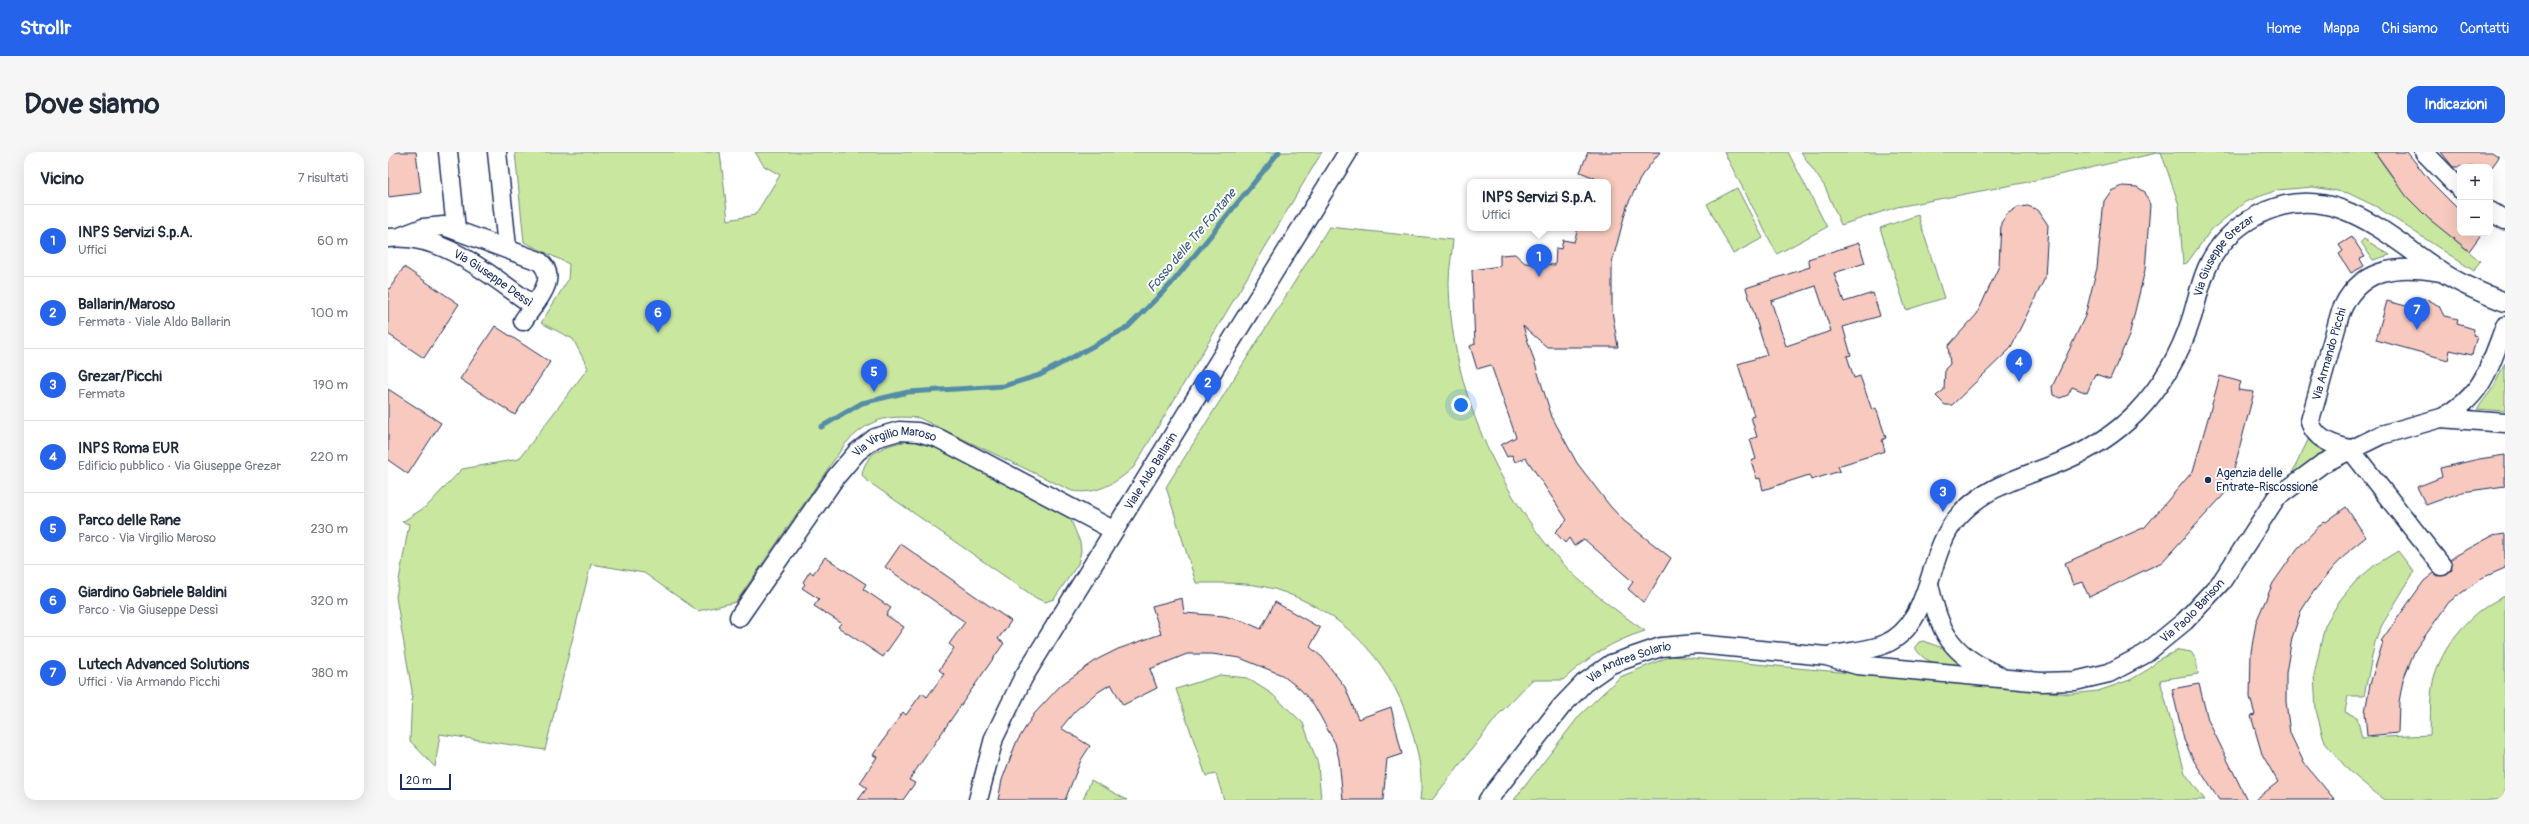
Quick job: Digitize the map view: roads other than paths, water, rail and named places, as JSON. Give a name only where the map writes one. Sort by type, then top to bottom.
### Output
[{"type":"street","points":[[448,152],[456,229]]},
{"type":"street","points":[[497,152],[507,247]]},
{"type":"street","name":"Viale Aldo Ballarin","points":[[978,800],[989,754],[1006,711],[1043,644],[1348,152]]},
{"type":"street","points":[[2424,152],[2457,186]]},
{"type":"street","name":"Via Giuseppe Grezar","points":[[1929,584],[1935,557],[1952,524],[1980,497],[2009,482],[2064,461],[2094,446],[2118,429],[2144,405],[2163,379],[2178,353],[2213,255],[2232,233],[2262,213],[2286,205],[2304,203],[2346,210],[2380,227],[2443,273],[2505,302]]},
{"type":"street","points":[[2493,213],[2505,220]]},
{"type":"street","name":"Via Giuseppe Dessì","points":[[432,225],[456,229],[534,258],[548,271],[549,282],[533,305],[445,247],[421,238],[395,237],[432,225]]},
{"type":"street","name":"Via Armando Picchi","points":[[2350,449],[2329,443],[2320,437],[2310,421],[2340,314],[2347,298],[2356,287],[2374,275],[2396,269],[2418,268],[2443,273]]},
{"type":"street","points":[[522,321],[533,305]]},
{"type":"street","points":[[2441,418],[2463,405],[2478,389],[2488,371],[2505,326]]},
{"type":"street","name":"Via Paolo Barison","points":[[1826,656],[1857,665],[2010,679],[2061,682],[2096,678],[2120,669],[2145,654],[2177,628],[2222,581],[2276,498],[2322,464],[2381,435],[2441,418],[2505,422]]},
{"type":"street","name":"Via Virgilio Maroso","points":[[739,617],[846,463],[868,443],[890,432],[909,431],[938,438],[1113,530]]},
{"type":"street","points":[[2350,449],[2442,566]]},
{"type":"street","points":[[1929,584],[1938,621],[1948,639],[1958,650],[1980,666],[2010,679]]},
{"type":"street","points":[[1826,656],[1866,649],[1891,641],[1912,620],[1929,584]]},
{"type":"street","name":"Via Andrea Solario","points":[[1488,800],[1569,699],[1602,669],[1626,657],[1661,647],[1690,644],[1826,656]]},
{"type":"waterway","name":"Fosso delle Tre Fontane","points":[[821,427],[862,403],[908,392],[1004,386],[1040,375],[1128,327],[1171,284],[1279,152]]},
{"type":"place","name":"INPS Servizi S.p.A.","points":[[1539,277]]},
{"type":"place","name":"Lutech Advanced Solutions","points":[[2417,330]]},
{"type":"place","name":"Giardino Gabriele Baldini","points":[[658,333]]},
{"type":"place","name":"INPS Roma EUR","points":[[2019,382]]},
{"type":"place","name":"Parco delle Rane","points":[[874,392]]},
{"type":"place","name":"Ballarin/Maroso","points":[[1208,403]]},
{"type":"place","name":"Agenzia delle Entrate-Riscossione","points":[[2208,480]]},
{"type":"place","name":"Grezar/Picchi","points":[[1943,512]]}]
